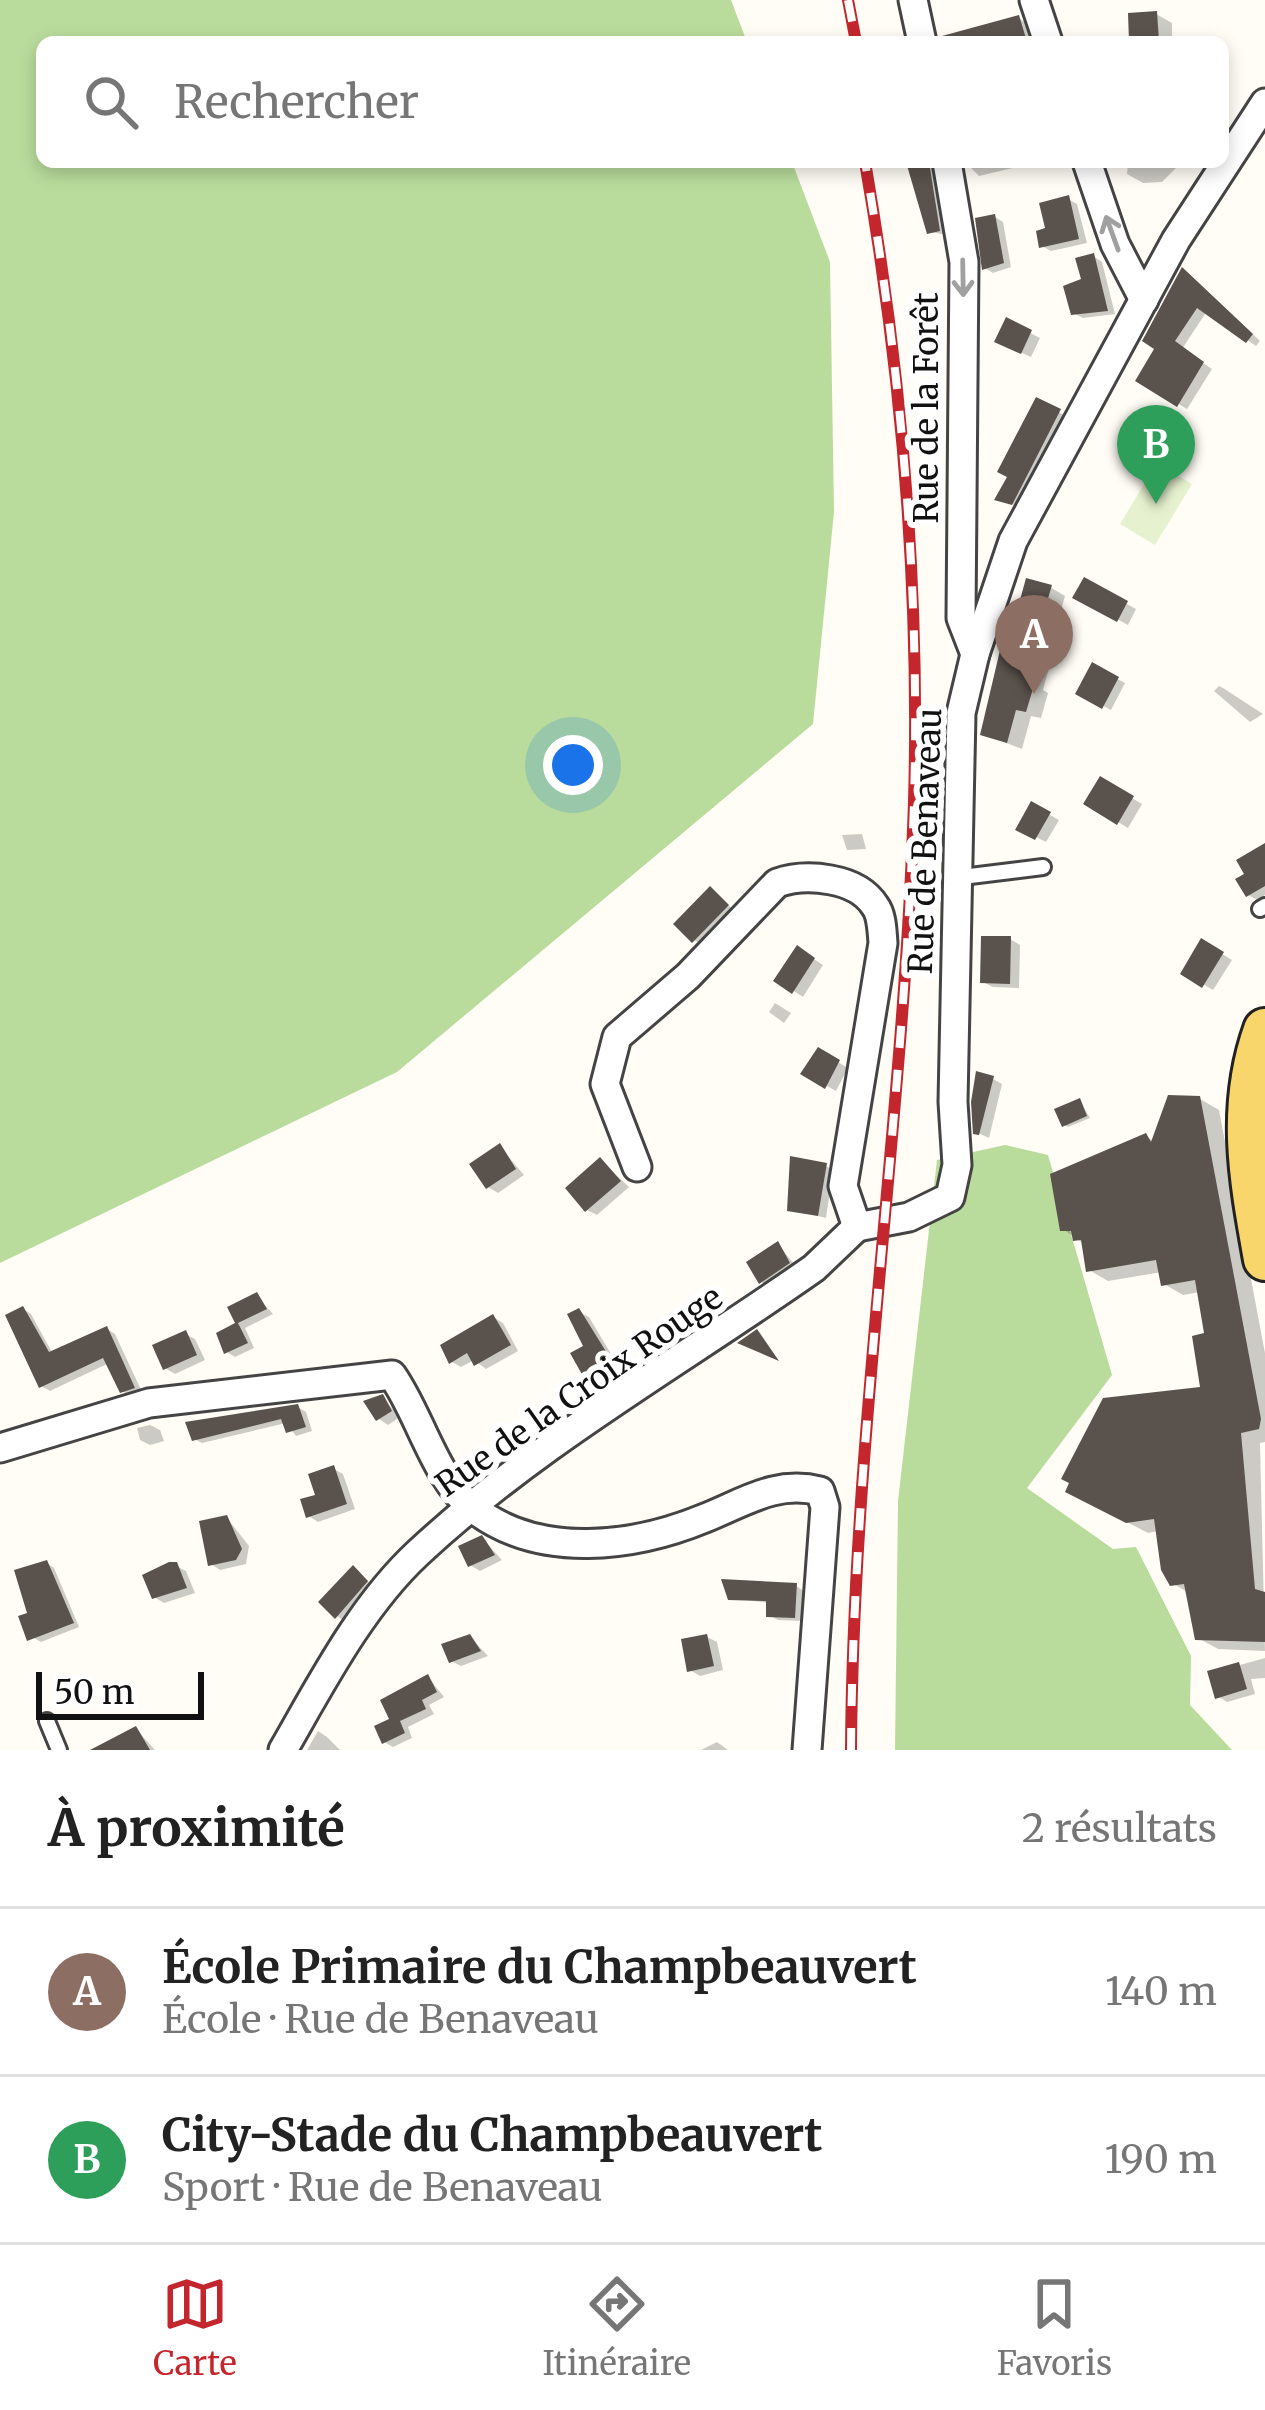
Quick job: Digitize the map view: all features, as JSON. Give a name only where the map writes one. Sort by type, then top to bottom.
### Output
[{"type":"main road","points":[[1265,1030],[1247,1101],[1246,1142],[1265,1259]]},
{"type":"street","points":[[913,0],[921,36]]},
{"type":"street","points":[[1034,0],[1046,36]]},
{"type":"street","name":"Rue de Benaveau","points":[[1229,158],[1265,103]]},
{"type":"street","name":"Rue de la Forêt","points":[[947,168],[964,262],[961,618],[975,654]]},
{"type":"street","points":[[1090,168],[1115,244],[1144,300]]},
{"type":"street","name":"Rue de Benaveau","points":[[857,1228],[909,1217],[950,1197],[957,1165],[953,1102],[962,877],[961,713],[975,654],[1012,541],[1176,240],[1223,168]]},
{"type":"street","points":[[637,1167],[605,1084],[616,1037],[688,976],[777,883],[792,878],[838,882],[862,892],[878,908],[883,943],[843,1186],[857,1228]]},
{"type":"street","name":"Rue de la Croix Rouge","points":[[283,1750],[372,1608],[415,1555],[473,1508],[814,1268],[857,1228]]},
{"type":"street","points":[[0,1448],[149,1403],[392,1375],[453,1485],[473,1508],[512,1530],[575,1544],[638,1541],[772,1489],[820,1491],[825,1507],[807,1750]]},
{"type":"lane","points":[[962,877],[1043,867]]},
{"type":"lane","points":[[47,1721],[59,1750]]},
{"type":"green space","points":[[0,0],[731,0],[745,36],[36,36],[36,168],[794,168],[830,262],[834,512],[813,724],[397,1072],[0,1263]]},
{"type":"green space","points":[[1157,463],[1192,484],[1155,545],[1120,524]]},
{"type":"green space","points":[[1005,1145],[1048,1155],[1112,1375],[1027,1488],[1113,1549],[1136,1547],[1191,1656],[1190,1705],[1232,1750],[895,1750],[898,1501],[937,1160]]},
{"type":"building","points":[[1157,11],[1159,36],[1129,36],[1128,13]]},
{"type":"building","points":[[1019,15],[1025,36],[942,36]]},
{"type":"building","points":[[908,168],[930,168],[940,231],[927,234]]},
{"type":"building","points":[[1069,195],[1079,239],[1039,248],[1036,231],[1045,228],[1039,203]]},
{"type":"building","points":[[995,214],[1004,263],[982,270],[975,218]]},
{"type":"building","points":[[1094,253],[1108,311],[1071,315],[1063,286],[1081,279],[1075,258]]},
{"type":"building","points":[[1182,267],[1253,334],[1246,343],[1197,308],[1175,341],[1204,362],[1177,407],[1135,381],[1154,349],[1142,341]]},
{"type":"building","points":[[1006,317],[1032,330],[1021,354],[994,342]]},
{"type":"building","points":[[1036,397],[1061,409],[1012,505],[994,500],[1007,477],[997,472]]},
{"type":"building","points":[[1084,577],[1128,601],[1117,622],[1072,598]]},
{"type":"building","points":[[1026,578],[1052,585],[1033,649],[1038,650],[1029,680],[1035,682],[1026,712],[1016,710],[1007,743],[980,735],[1001,646],[1007,648]]},
{"type":"building","points":[[1092,662],[1119,677],[1102,709],[1075,694]]},
{"type":"building","points":[[1100,776],[1134,796],[1117,825],[1083,804]]},
{"type":"building","points":[[1031,801],[1051,812],[1035,840],[1015,830]]},
{"type":"building","points":[[1265,843],[1265,886],[1246,897],[1235,879],[1244,874],[1236,860]]},
{"type":"building","points":[[710,886],[729,905],[692,943],[673,924]]},
{"type":"building","points":[[981,936],[1011,936],[1010,984],[980,983]]},
{"type":"building","points":[[1201,938],[1224,952],[1202,988],[1180,974]]},
{"type":"building","points":[[797,945],[815,958],[792,994],[773,981]]},
{"type":"building","points":[[818,1047],[840,1060],[825,1089],[800,1074]]},
{"type":"building","points":[[976,1071],[994,1076],[979,1135],[973,1134],[971,1102]]},
{"type":"building","points":[[1168,1095],[1200,1096],[1261,1419],[1259,1429],[1241,1433],[1255,1589],[1265,1592],[1265,1642],[1195,1640],[1184,1584],[1170,1586],[1161,1570],[1154,1519],[1126,1523],[1065,1492],[1069,1483],[1061,1479],[1103,1398],[1200,1387],[1192,1336],[1204,1333],[1195,1280],[1161,1286],[1156,1260],[1086,1272],[1081,1240],[1073,1241],[1071,1231],[1060,1231],[1050,1174],[1146,1133],[1151,1142]]},
{"type":"building","points":[[1080,1098],[1087,1116],[1062,1127],[1054,1109]]},
{"type":"building","points":[[500,1143],[516,1169],[486,1189],[469,1164]]},
{"type":"building","points":[[790,1156],[827,1163],[818,1216],[787,1211]]},
{"type":"building","points":[[600,1157],[621,1181],[585,1212],[565,1188]]},
{"type":"building","points":[[778,1241],[790,1263],[759,1284],[746,1262]]},
{"type":"building","points":[[257,1292],[267,1309],[238,1323],[248,1343],[224,1354],[216,1333],[235,1323],[227,1307]]},
{"type":"building","points":[[23,1306],[49,1352],[107,1326],[135,1388],[120,1393],[103,1358],[39,1388],[5,1315]]},
{"type":"building","points":[[579,1308],[610,1358],[624,1350],[633,1367],[593,1394],[570,1353],[583,1346],[567,1314]]},
{"type":"building","points":[[493,1314],[511,1345],[474,1366],[467,1353],[449,1364],[440,1345]]},
{"type":"building","points":[[757,1329],[779,1361],[737,1343]]},
{"type":"building","points":[[186,1330],[197,1355],[163,1370],[152,1345]]},
{"type":"building","points":[[383,1394],[392,1411],[376,1421],[363,1401]]},
{"type":"building","points":[[298,1404],[306,1427],[286,1433],[281,1419],[192,1441],[185,1422]]},
{"type":"building","points":[[334,1465],[347,1504],[306,1518],[300,1499],[315,1495],[308,1474]]},
{"type":"building","points":[[227,1515],[242,1549],[236,1560],[208,1566],[199,1521]]},
{"type":"building","points":[[482,1535],[495,1555],[468,1567],[458,1546]]},
{"type":"building","points":[[47,1560],[74,1623],[27,1641],[18,1616],[27,1613],[14,1570]]},
{"type":"building","points":[[177,1562],[187,1588],[152,1599],[142,1575]]},
{"type":"building","points":[[353,1565],[368,1581],[335,1619],[318,1602]]},
{"type":"building","points":[[721,1579],[797,1583],[795,1618],[766,1617],[766,1601],[728,1600]]},
{"type":"building","points":[[470,1634],[481,1651],[449,1663],[441,1644]]},
{"type":"building","points":[[707,1634],[714,1666],[687,1672],[681,1639]]},
{"type":"building","points":[[1239,1662],[1247,1689],[1215,1699],[1207,1671]]},
{"type":"building","points":[[428,1674],[437,1692],[422,1700],[426,1709],[400,1721],[405,1733],[382,1744],[374,1726],[389,1719],[380,1700]]},
{"type":"building","points":[[136,1726],[150,1750],[90,1750]]},
{"type":"railway","points":[[848,0],[855,36]]},
{"type":"railway","points":[[851,1750],[860,1513],[909,920],[915,721],[906,480],[866,168]]},
{"type":"place","name":"City-Stade du Champbeauvert","points":[[1156,504]]},
{"type":"place","name":"École Primaire du Champbeauvert","points":[[1034,694]]}]
